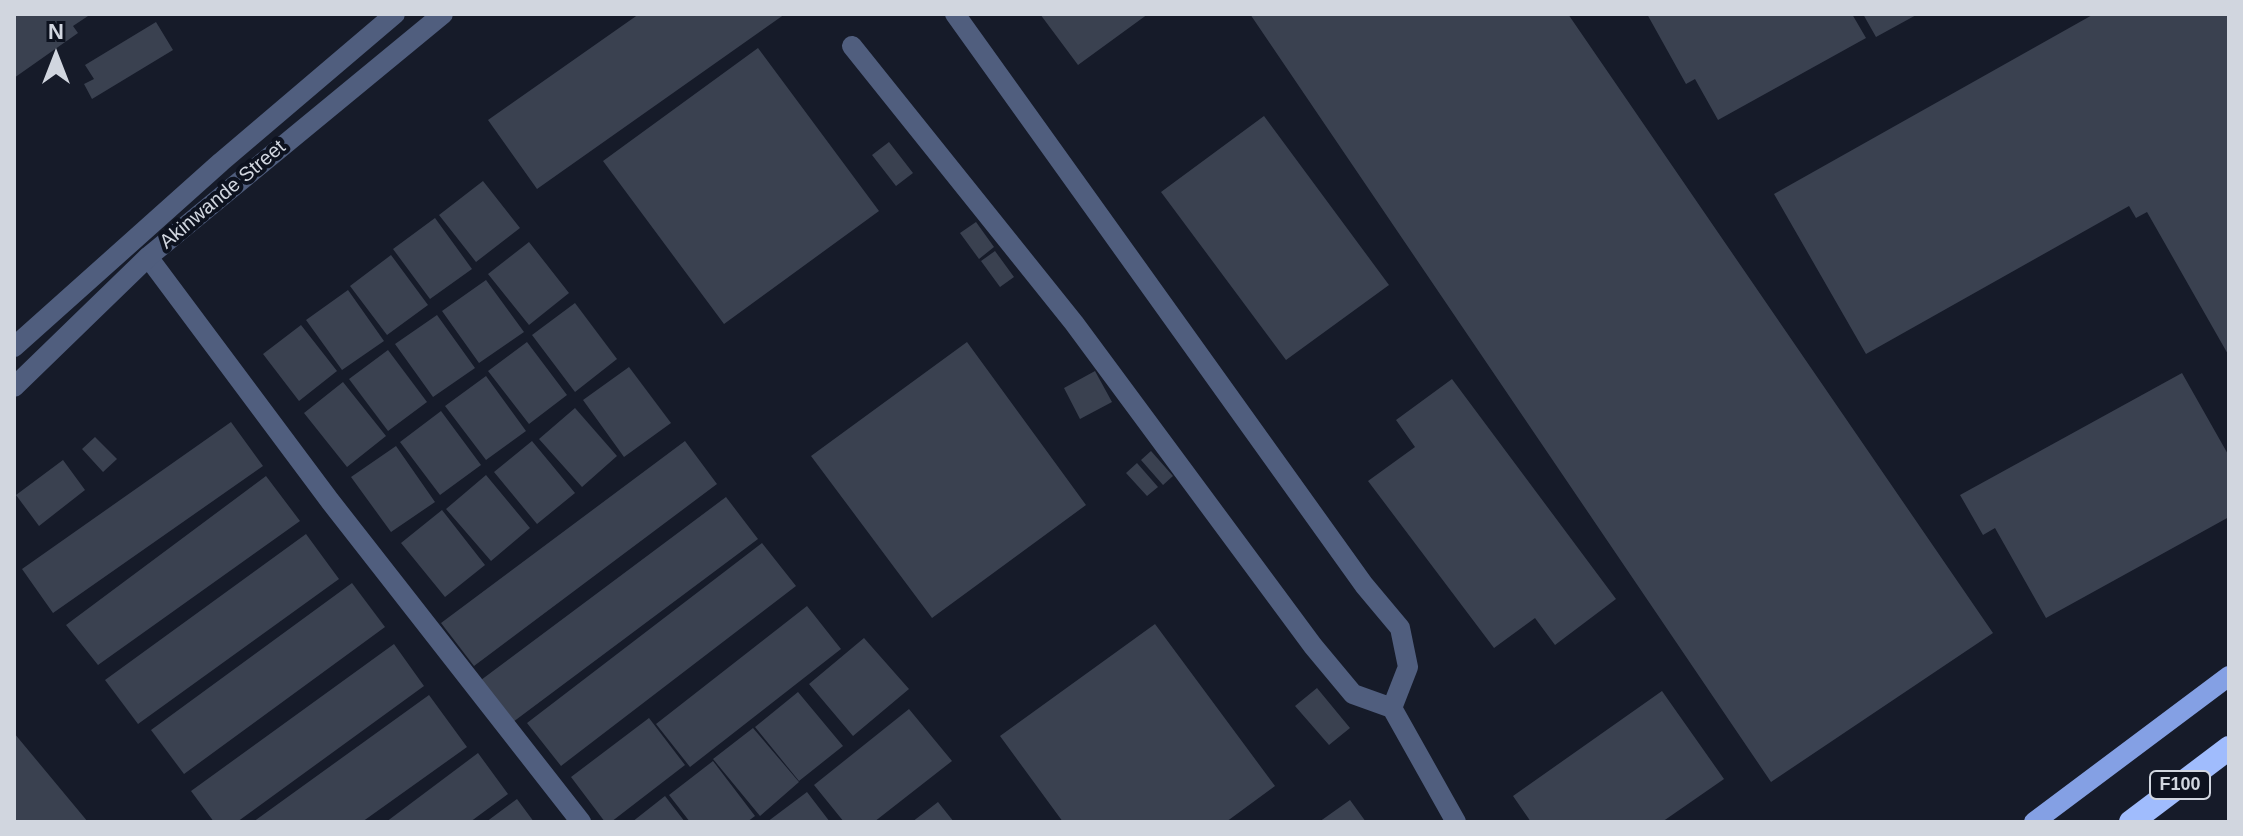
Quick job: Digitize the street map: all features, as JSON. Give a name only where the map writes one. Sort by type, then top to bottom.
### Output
[{"type":"highway","name":"F100","points":[[2131,822],[2229,748]]},
{"type":"main road","points":[[2034,822],[2229,676]]},
{"type":"street","name":"Akinwande Street","points":[[14,347],[209,172],[395,14]]},
{"type":"street","name":"Akinwande Street","points":[[14,387],[148,257],[443,14]]},
{"type":"street","points":[[955,14],[1364,585],[1400,628],[1408,667],[1392,708]]},
{"type":"street","points":[[852,46],[1074,323],[1313,646],[1353,694],[1392,708],[1456,822]]},
{"type":"street","points":[[148,257],[330,501],[581,822]]},
{"type":"building","points":[[14,14],[91,14],[73,26],[78,33],[14,78]]},
{"type":"building","points":[[639,14],[785,14],[537,189],[488,120]]},
{"type":"building","points":[[1040,14],[1148,14],[1078,65]]},
{"type":"building","points":[[1250,14],[1568,14],[1993,633],[1771,782]]},
{"type":"building","points":[[1647,14],[1852,14],[1866,38],[1718,120],[1695,79],[1686,84]]},
{"type":"building","points":[[1863,14],[1918,14],[1876,37]]},
{"type":"building","points":[[2094,14],[2229,14],[2229,356],[2147,212],[2136,218],[2129,206],[1866,354],[1774,194]]},
{"type":"building","points":[[156,22],[173,50],[92,99],[84,84],[94,79],[85,65]]},
{"type":"building","points":[[758,48],[879,211],[724,324],[603,161]]},
{"type":"building","points":[[1264,116],[1389,285],[1286,360],[1161,192]]},
{"type":"building","points":[[889,142],[913,173],[896,186],[872,155]]},
{"type":"building","points":[[483,181],[520,228],[476,262],[439,215]]},
{"type":"building","points":[[435,218],[472,269],[430,299],[393,249]]},
{"type":"building","points":[[976,222],[994,247],[979,259],[960,233]]},
{"type":"building","points":[[529,242],[569,293],[529,325],[488,274]]},
{"type":"building","points":[[995,251],[1014,277],[1000,287],[981,261]]},
{"type":"building","points":[[391,255],[428,305],[387,335],[350,286]]},
{"type":"building","points":[[486,280],[524,332],[479,363],[442,311]]},
{"type":"building","points":[[348,290],[384,341],[342,370],[306,320]]},
{"type":"building","points":[[575,303],[617,359],[575,392],[532,335]]},
{"type":"building","points":[[437,315],[475,368],[433,397],[395,344]]},
{"type":"building","points":[[301,325],[337,371],[299,401],[263,354]]},
{"type":"building","points":[[527,342],[567,395],[529,424],[488,371]]},
{"type":"building","points":[[967,342],[1086,505],[932,618],[811,456]]},
{"type":"building","points":[[388,350],[427,402],[388,431],[349,379]]},
{"type":"building","points":[[629,367],[671,423],[624,457],[583,400]]},
{"type":"building","points":[[1095,371],[1112,402],[1080,419],[1064,388]]},
{"type":"building","points":[[2182,373],[2229,456],[2229,517],[2046,618],[1995,528],[1983,535],[1960,495]]},
{"type":"building","points":[[486,376],[526,431],[486,460],[445,406]]},
{"type":"building","points":[[1452,379],[1616,599],[1555,645],[1535,618],[1494,648],[1368,481],[1415,447],[1396,420]]},
{"type":"building","points":[[343,382],[386,436],[347,467],[304,413]]},
{"type":"building","points":[[575,408],[617,456],[582,487],[539,439]]},
{"type":"building","points":[[441,411],[481,465],[440,495],[400,442]]},
{"type":"building","points":[[231,422],[263,466],[53,613],[22,569]]},
{"type":"building","points":[[95,437],[117,459],[103,472],[82,449]]},
{"type":"building","points":[[532,441],[575,493],[537,524],[494,472]]},
{"type":"building","points":[[685,441],[717,484],[474,666],[441,623]]},
{"type":"building","points":[[396,446],[435,502],[391,532],[351,477]]},
{"type":"building","points":[[1151,451],[1173,476],[1163,485],[1141,460]]},
{"type":"building","points":[[63,460],[85,490],[39,526],[16,495]]},
{"type":"building","points":[[1137,463],[1158,487],[1147,496],[1126,473]]},
{"type":"building","points":[[486,475],[530,528],[491,561],[446,509]]},
{"type":"building","points":[[266,476],[300,521],[98,665],[66,625]]},
{"type":"building","points":[[726,497],[758,539],[513,722],[481,680]]},
{"type":"building","points":[[442,510],[485,565],[445,597],[401,543]]},
{"type":"building","points":[[306,534],[339,579],[138,724],[105,680]]},
{"type":"building","points":[[762,543],[796,586],[561,766],[527,723]]},
{"type":"building","points":[[352,583],[385,627],[184,774],[151,730]]},
{"type":"building","points":[[807,606],[841,649],[690,767],[656,724]]},
{"type":"building","points":[[1155,624],[1275,786],[1226,822],[1063,822],[1000,736]]},
{"type":"building","points":[[864,638],[909,689],[853,736],[809,684]]},
{"type":"building","points":[[394,644],[424,686],[237,822],[214,822],[191,791]]},
{"type":"building","points":[[1317,688],[1350,728],[1329,745],[1295,706]]},
{"type":"building","points":[[1662,691],[1724,779],[1662,822],[1531,822],[1513,796]]},
{"type":"building","points":[[798,692],[843,746],[799,781],[755,727]]},
{"type":"building","points":[[429,695],[467,747],[362,822],[253,822]]},
{"type":"building","points":[[909,709],[952,761],[874,822],[844,822],[814,785]]},
{"type":"building","points":[[649,718],[685,765],[611,822],[605,822],[571,777]]},
{"type":"building","points":[[753,728],[799,782],[760,816],[713,759]]},
{"type":"building","points":[[14,733],[88,822],[14,822]]},
{"type":"building","points":[[478,753],[508,794],[470,822],[386,822]]},
{"type":"building","points":[[713,761],[755,816],[747,822],[690,822],[669,795]]},
{"type":"building","points":[[807,792],[830,822],[767,822]]},
{"type":"building","points":[[665,796],[685,822],[632,822]]},
{"type":"building","points":[[517,799],[534,822],[486,822]]},
{"type":"building","points":[[1350,800],[1366,822],[1319,822]]},
{"type":"building","points":[[938,802],[954,822],[912,822]]}]
